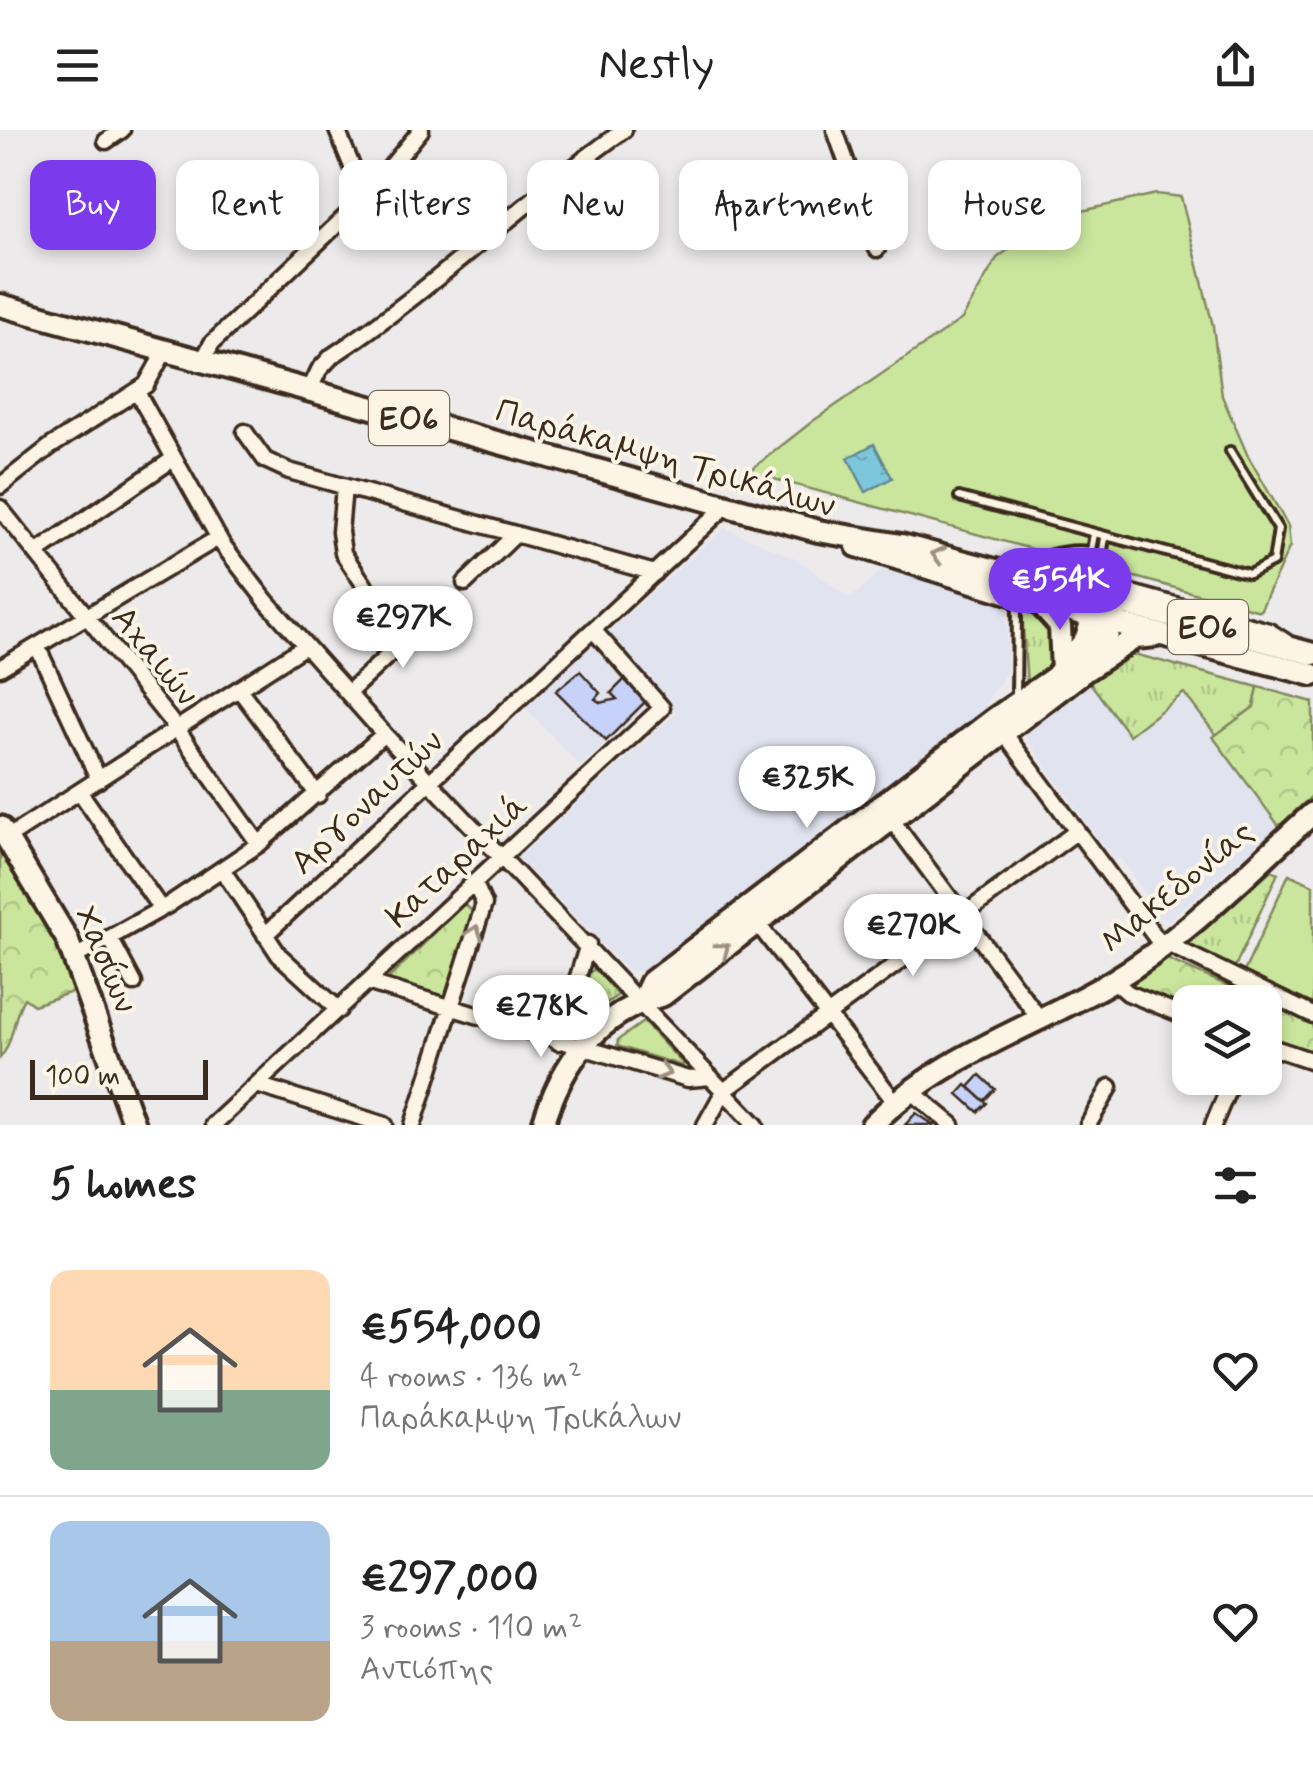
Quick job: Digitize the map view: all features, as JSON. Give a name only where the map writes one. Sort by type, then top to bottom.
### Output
[{"type":"main road","name":"Παράκαμψη Τρικάλων","points":[[0,305],[818,531],[896,562],[1026,605],[1104,601],[1160,635],[1313,674]]},
{"type":"main road","name":"ΕΟ6","points":[[818,531],[901,545],[1306,652]]},
{"type":"main road","points":[[642,1001],[651,982],[1102,650],[1104,601]]},
{"type":"main road","points":[[1026,605],[1052,613],[1060,626],[1072,671]]},
{"type":"main road","points":[[543,1125],[558,1079],[580,1048],[642,1001],[663,995],[891,819],[1019,702],[1135,638],[1160,635]]},
{"type":"main road","name":"Μακεδονίας","points":[[872,1125],[938,1070],[1113,980],[1165,945],[1313,813]]},
{"type":"main road","name":"Χασίων","points":[[4,833],[52,910],[75,957],[134,1125]]},
{"type":"street","points":[[106,141],[122,130]]},
{"type":"street","points":[[337,130],[349,160]]},
{"type":"street","points":[[396,160],[421,130]]},
{"type":"street","points":[[310,391],[326,362],[624,130]]},
{"type":"street","points":[[835,130],[846,160]]},
{"type":"street","points":[[202,362],[222,333],[339,223]]},
{"type":"street","points":[[0,486],[51,446],[136,392],[153,376],[165,352]]},
{"type":"street","points":[[136,392],[218,538],[306,646],[384,734],[588,944],[756,1125]]},
{"type":"street","points":[[245,432],[268,462],[655,573]]},
{"type":"street","points":[[36,552],[173,460]]},
{"type":"street","points":[[344,486],[342,552],[402,642]]},
{"type":"street","name":"Αργοναυτών","points":[[264,935],[726,506]]},
{"type":"street","name":"Αχαιών","points":[[0,508],[177,729],[259,844]]},
{"type":"street","points":[[465,583],[516,534]]},
{"type":"street","points":[[0,668],[218,538]]},
{"type":"street","points":[[348,693],[429,618]]},
{"type":"street","name":"Καταραχιά","points":[[213,1125],[662,708],[594,631]]},
{"type":"street","points":[[37,646],[98,780]]},
{"type":"street","points":[[4,833],[80,792],[306,646]]},
{"type":"street","points":[[239,689],[318,795]]},
{"type":"street","points":[[998,725],[1142,923],[1165,945],[1313,1015]]},
{"type":"street","points":[[75,957],[160,909],[259,844],[384,734]]},
{"type":"street","points":[[80,792],[160,909]]},
{"type":"street","points":[[891,819],[1040,1018]]},
{"type":"street","points":[[705,1125],[724,1090],[1076,832]]},
{"type":"street","points":[[222,869],[288,966],[340,1010]]},
{"type":"street","points":[[414,1125],[484,904],[475,884]]},
{"type":"street","points":[[757,923],[828,1014],[903,1096],[952,1125]]},
{"type":"street","points":[[110,938],[134,983]]},
{"type":"street","points":[[558,1042],[588,944]]},
{"type":"street","points":[[1113,980],[1128,993],[1172,1011]]},
{"type":"street","points":[[370,983],[688,1078],[712,1076]]},
{"type":"street","points":[[1282,1050],[1313,1060]]},
{"type":"street","points":[[256,1085],[385,1125]]},
{"type":"street","points":[[1088,1125],[1110,1087]]},
{"type":"street","points":[[1213,1125],[1226,1095]]},
{"type":"lane","points":[[959,497],[1249,574],[1262,571],[1278,550],[1278,529],[1230,451]]},
{"type":"lane","points":[[1094,534],[1092,550],[1104,601]]},
{"type":"lane","points":[[1104,601],[1099,573],[1106,538]]},
{"type":"lane","points":[[1028,569],[1046,556],[1092,550],[1103,553]]},
{"type":"lane","points":[[1019,702],[1014,691],[1026,605]]},
{"type":"shaded area","points":[[725,528],[797,559],[850,599],[885,568],[1007,602],[1007,671],[985,704],[990,710],[656,966],[640,972],[626,969],[518,858],[677,712],[604,635]]},
{"type":"shaded area","points":[[595,639],[652,701],[580,766],[524,706]]},
{"type":"shaded area","points":[[1088,680],[1185,693],[1279,826],[1170,919],[1155,917],[1146,904],[1146,895],[1120,858],[1114,861],[1021,731]]},
{"type":"green space","points":[[1156,194],[1181,197],[1213,326],[1222,396],[1247,454],[1288,526],[1290,546],[1260,611],[748,472],[813,421],[962,319],[997,258],[1008,250],[1081,250],[1081,211]]},
{"type":"green space","points":[[1022,610],[1048,621],[1058,658],[1027,686]]},
{"type":"green space","points":[[1123,651],[1258,687],[1254,707],[1216,735],[1184,693],[1129,735],[1088,680]]},
{"type":"green space","points":[[1258,687],[1313,702],[1313,795],[1279,826],[1213,737],[1254,707]]},
{"type":"green space","points":[[0,847],[49,921],[75,991],[34,1005],[24,998],[0,1058]]},
{"type":"green space","points":[[1271,870],[1278,873],[1233,971],[1185,947]]},
{"type":"green space","points":[[1289,874],[1313,885],[1313,1004],[1282,990],[1282,985],[1272,985],[1244,972]]},
{"type":"green space","points":[[464,904],[472,911],[445,999],[386,981]]},
{"type":"green space","points":[[1161,959],[1167,959],[1226,985],[1172,985],[1172,1002],[1127,983]]},
{"type":"green space","points":[[596,969],[618,995],[574,1026],[590,972]]},
{"type":"green space","points":[[1282,1010],[1313,1024],[1313,1055],[1282,1045]]},
{"type":"green space","points":[[643,1022],[683,1066],[617,1046],[618,1040]]},
{"type":"water","points":[[874,444],[892,478],[866,492],[848,458]]},
{"type":"building","points":[[580,671],[600,693],[595,699],[601,703],[617,699],[611,693],[631,673],[652,695],[606,741],[556,691]]},
{"type":"building","points":[[980,1075],[995,1089],[984,1101],[969,1087]]},
{"type":"building","points":[[966,1085],[987,1103],[978,1112],[958,1094]]},
{"type":"building","points":[[916,1113],[934,1125],[905,1125]]}]
